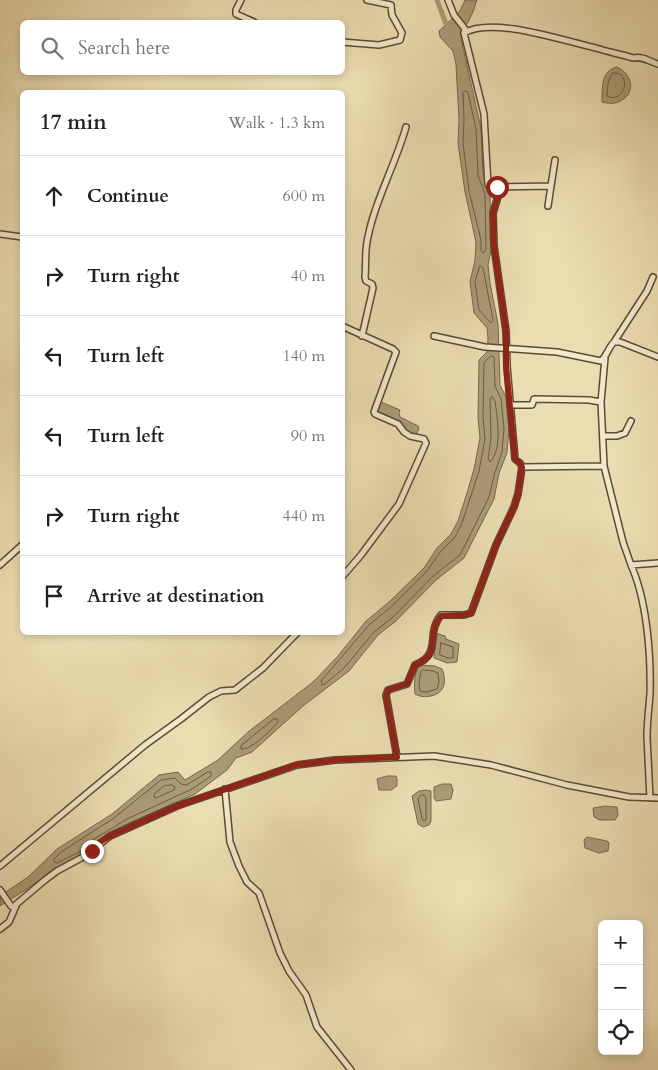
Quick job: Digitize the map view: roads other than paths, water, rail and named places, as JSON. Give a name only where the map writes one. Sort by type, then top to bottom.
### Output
[{"type":"street","points":[[241,0],[236,14],[250,20]]},
{"type":"street","points":[[345,42],[379,45],[400,40],[402,33],[392,15],[394,3],[367,0]]},
{"type":"street","points":[[448,0],[454,15],[465,31],[484,114],[488,184],[492,187],[551,186]]},
{"type":"street","points":[[465,31],[482,27],[544,34],[633,58],[642,57],[658,64]]},
{"type":"street","points":[[362,336],[373,288],[372,284],[366,281],[365,277],[367,242],[406,127]]},
{"type":"street","points":[[548,206],[555,160]]},
{"type":"street","points":[[397,757],[386,696],[388,690],[407,684],[415,665],[424,661],[430,654],[434,628],[441,616],[471,613],[496,545],[518,494],[522,467],[515,459],[494,246],[493,213],[499,193],[497,187]]},
{"type":"street","points":[[0,234],[20,237]]},
{"type":"street","points":[[650,798],[647,736],[650,693],[645,624],[638,580],[623,542],[604,466],[601,402],[605,358],[647,291],[653,277]]},
{"type":"street","points":[[345,328],[396,352],[374,412],[398,424],[410,436],[424,439],[426,443],[399,504],[345,574]]},
{"type":"street","points":[[434,336],[484,347],[557,352],[601,361],[605,358]]},
{"type":"street","points":[[614,342],[620,342],[658,358]]},
{"type":"street","points":[[510,404],[532,405],[534,399],[601,402]]},
{"type":"street","points":[[603,436],[618,436],[625,433],[631,421]]},
{"type":"street","points":[[522,467],[604,466]]},
{"type":"street","points":[[0,565],[20,546]]},
{"type":"street","points":[[631,565],[658,564]]},
{"type":"street","points":[[0,866],[145,745],[209,697],[221,691],[234,690],[263,668],[295,635]]},
{"type":"street","points":[[0,930],[9,922],[14,906],[45,880],[83,857],[110,836],[177,806],[296,765],[335,760],[434,756],[491,765],[567,785],[629,797],[658,798]]},
{"type":"street","points":[[225,789],[230,842],[239,866],[247,882],[259,893],[280,953],[289,971],[306,995],[317,1027],[351,1070]]},
{"type":"street","points":[[0,891],[14,906]]},
{"type":"water","points":[[465,0],[477,0],[461,39],[481,128],[483,174],[490,193],[491,250],[488,265],[498,324],[500,385],[506,397],[509,429],[507,453],[499,473],[494,499],[464,558],[436,580],[396,621],[378,635],[349,671],[303,706],[252,752],[236,758],[227,770],[195,794],[129,823],[96,843],[83,855],[50,872],[0,906],[0,896],[28,877],[57,849],[112,814],[159,775],[178,772],[185,780],[218,760],[248,732],[313,682],[338,656],[366,621],[424,568],[437,548],[451,534],[458,521],[474,469],[480,438],[478,418],[479,360],[487,352],[488,339],[487,328],[474,313],[470,282],[475,260],[476,242],[465,192],[458,143],[459,120],[456,64],[453,51],[440,37],[439,31],[460,11]]},
{"type":"water","points":[[617,67],[628,76],[631,86],[629,92],[626,97],[615,103],[602,102],[605,76]]},
{"type":"water","points":[[381,402],[400,410],[400,417],[418,426],[419,429],[416,435],[412,435],[376,412]]},
{"type":"water","points":[[436,633],[459,644],[457,662],[447,663],[434,658]]},
{"type":"water","points":[[421,665],[435,666],[442,669],[444,686],[436,694],[425,697],[415,694],[416,674],[418,667]]},
{"type":"water","points":[[396,776],[397,786],[391,790],[379,790],[377,779]]},
{"type":"water","points":[[442,784],[451,784],[453,790],[451,799],[436,801],[434,798],[434,787]]},
{"type":"water","points":[[419,791],[431,791],[431,821],[429,825],[423,827],[418,824],[412,796]]},
{"type":"water","points":[[617,807],[618,815],[615,820],[600,820],[594,817],[593,808]]},
{"type":"water","points":[[587,837],[607,841],[609,843],[608,851],[599,853],[585,848],[584,840]]},
{"type":"waterway","points":[[437,0],[446,24],[450,29]]}]
